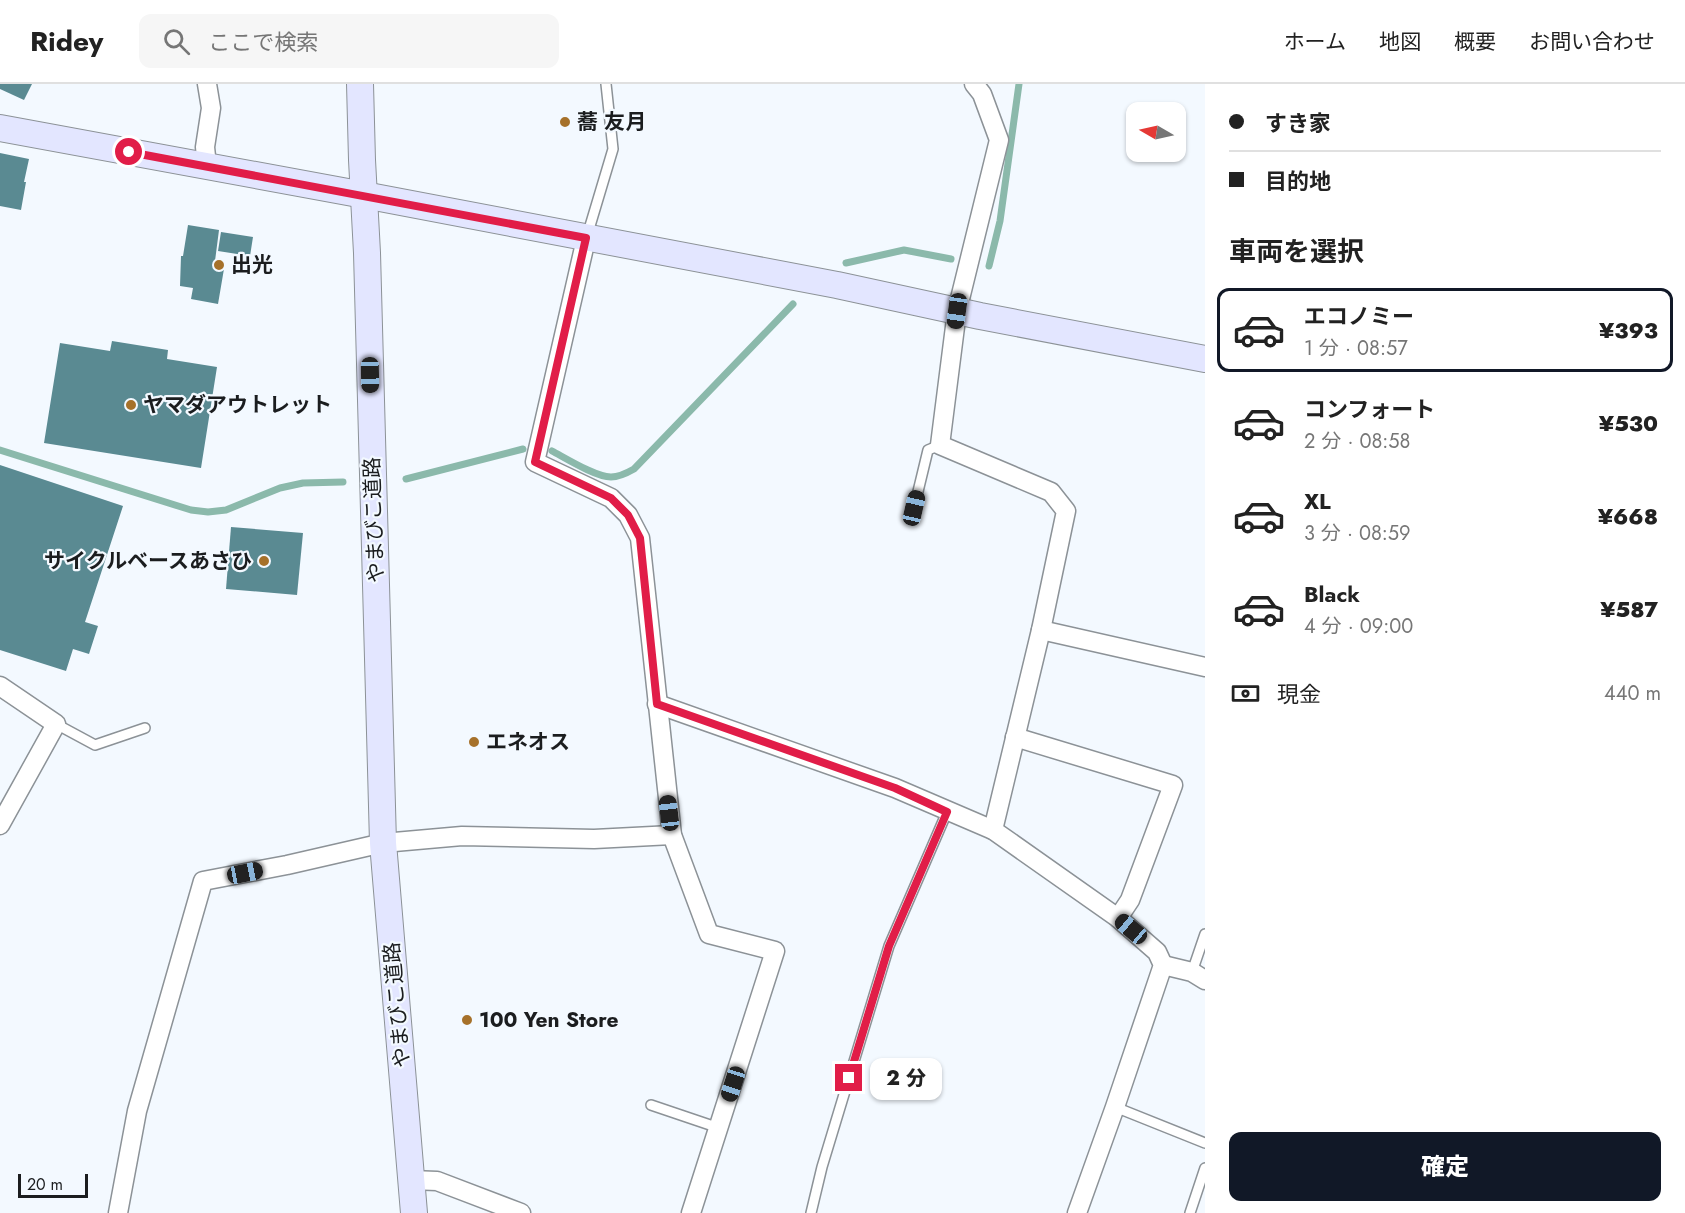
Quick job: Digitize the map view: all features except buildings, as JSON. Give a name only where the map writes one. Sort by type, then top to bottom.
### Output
[{"type":"street","points":[[207,84],[211,108],[204,147],[207,166]]},
{"type":"street","name":"やまびこ道路","points":[[360,84],[367,253],[383,843],[414,1213]]},
{"type":"street","points":[[974,84],[982,94],[999,140],[957,311],[940,445],[1051,492],[1066,511],[1041,630],[993,830]]},
{"type":"street","points":[[0,128],[837,285],[957,311],[1205,359]]},
{"type":"street","points":[[586,238],[535,462],[611,498],[628,515],[640,538],[672,835],[709,934],[775,951],[691,1213]]},
{"type":"street","points":[[1041,630],[1205,667]]},
{"type":"street","points":[[0,686],[56,724],[0,825]]},
{"type":"street","points":[[657,704],[895,788],[993,830],[1118,918],[1157,952],[1163,965],[1077,1213]]},
{"type":"street","points":[[1015,737],[1173,785],[1130,900],[1118,918]]},
{"type":"street","points":[[118,1213],[137,1111],[203,882],[383,843],[462,836],[594,839],[672,835]]},
{"type":"street","points":[[1163,965],[1198,976]]},
{"type":"street","points":[[411,1180],[437,1181],[521,1213]]},
{"type":"lane","points":[[586,238],[613,149],[606,84]]},
{"type":"lane","points":[[914,508],[928,450],[940,445]]},
{"type":"lane","points":[[56,724],[95,745],[145,728]]},
{"type":"lane","points":[[811,1213],[822,1167],[889,946],[947,812]]},
{"type":"lane","points":[[1198,976],[1205,934]]},
{"type":"lane","points":[[651,1105],[718,1128]]},
{"type":"lane","points":[[1115,1107],[1205,1143]]},
{"type":"lane","points":[[1190,1213],[1205,1168]]},
{"type":"waterway","points":[[989,266],[1000,221],[1019,84]]},
{"type":"waterway","points":[[846,263],[904,250],[951,259]]},
{"type":"waterway","points":[[552,451],[605,476],[617,476],[634,469],[793,304]]},
{"type":"waterway","points":[[406,479],[523,449]]},
{"type":"waterway","points":[[0,450],[191,510],[208,512],[226,510],[280,488],[303,483],[343,482]]},
{"type":"place","name":"蕎 友月","points":[[565,122]]},
{"type":"place","name":"出光","points":[[219,265]]},
{"type":"place","name":"ヤマダアウトレット","points":[[131,405]]},
{"type":"place","name":"サイクルベースあさひ","points":[[264,561]]},
{"type":"place","name":"エネオス","points":[[474,742]]},
{"type":"place","name":"100 Yen Store","points":[[467,1020]]},
{"type":"route","points":[[129,152],[586,238],[535,462],[611,498],[628,515],[634,526],[640,538],[657,704],[895,788],[947,812],[889,946],[849,1078]]}]
